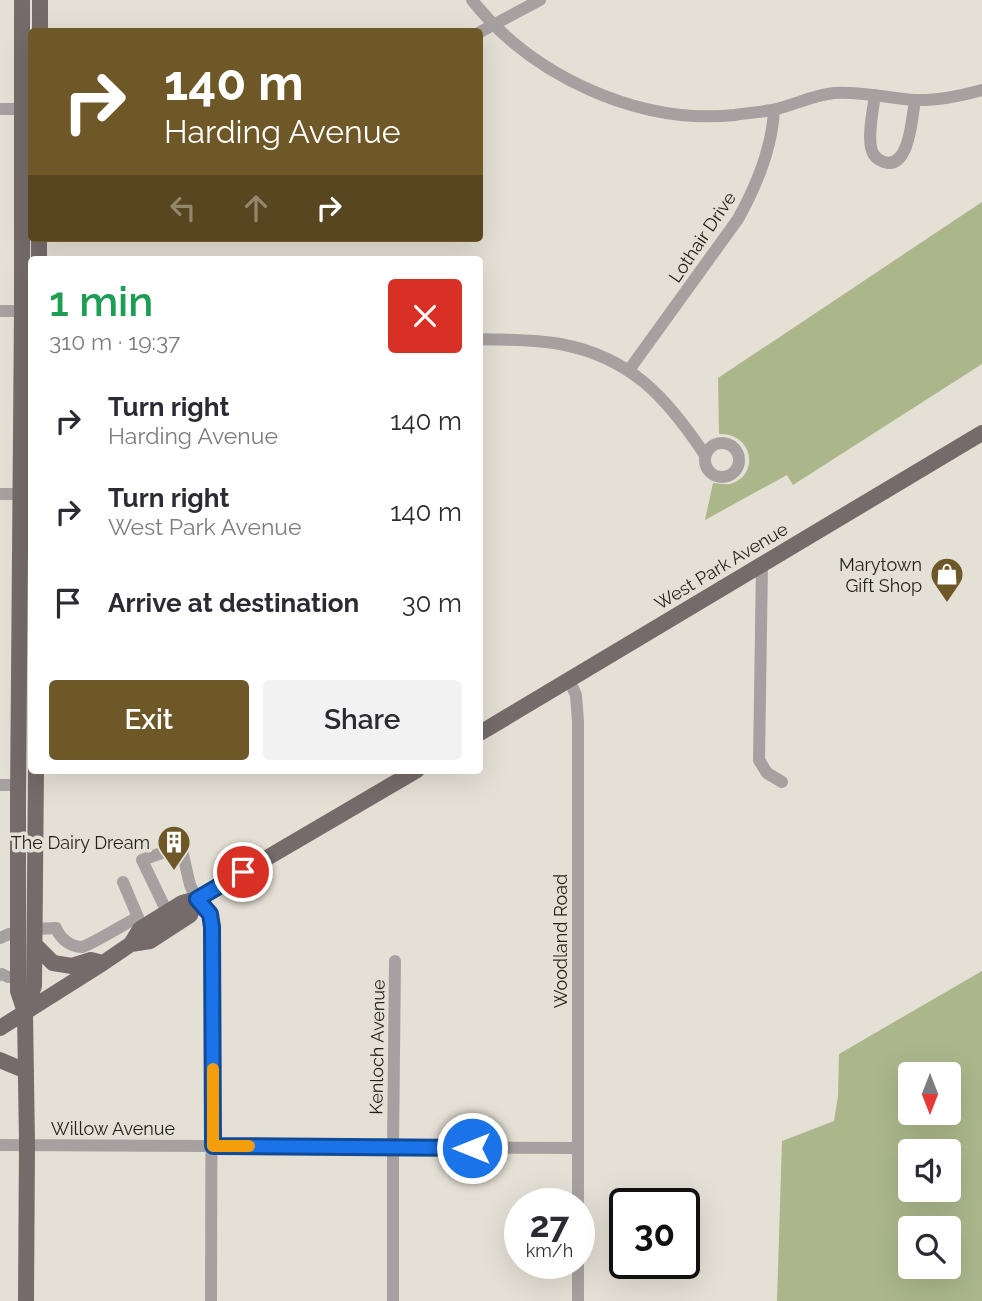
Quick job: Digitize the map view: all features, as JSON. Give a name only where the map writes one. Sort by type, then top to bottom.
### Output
[{"type":"main road","points":[[22,0],[27,108],[20,494],[18,934],[5,974],[18,991],[25,1012],[26,1301]]},
{"type":"main road","points":[[40,0],[40,28]]},
{"type":"main road","name":"West Park Avenue","points":[[483,731],[982,433]]},
{"type":"main road","points":[[25,1012],[34,986],[36,774]]},
{"type":"main road","points":[[131,944],[139,923],[197,899],[410,774]]},
{"type":"main road","points":[[0,1028],[131,944],[150,941],[190,915],[197,899]]},
{"type":"main road","points":[[35,937],[53,963],[72,966],[91,960],[103,963]]},
{"type":"main road","points":[[0,1060],[26,1071]]},
{"type":"street","points":[[472,0],[493,25],[532,57],[568,80],[601,95],[639,107],[679,114],[732,115],[774,110],[834,93],[856,92],[931,100],[982,90]]},
{"type":"street","points":[[483,30],[540,0]]},
{"type":"street","points":[[875,95],[870,139],[877,159],[887,163],[902,156],[908,142],[915,100]]},
{"type":"street","points":[[0,109],[27,108]]},
{"type":"street","name":"Lothair Drive","points":[[629,370],[749,200],[768,152],[774,110]]},
{"type":"street","points":[[0,311],[22,311]]},
{"type":"street","points":[[483,338],[561,344],[615,361],[670,406],[705,454]]},
{"type":"street","points":[[0,494],[20,494]]},
{"type":"street","points":[[762,564],[760,760],[767,773],[782,782]]},
{"type":"street","name":"Woodland Road","points":[[569,680],[576,695],[578,722],[578,1188]]},
{"type":"street","points":[[0,785],[18,785]]},
{"type":"street","points":[[167,912],[142,860],[181,846],[190,885],[197,899],[210,914],[212,927],[211,1301]]},
{"type":"street","points":[[35,937],[56,928],[59,936],[71,945],[83,947],[139,923],[123,882]]},
{"type":"street","points":[[0,938],[18,934]]},
{"type":"street","name":"Kenloch Avenue","points":[[393,1301],[395,961]]},
{"type":"street","name":"Willow Avenue","points":[[0,1145],[578,1148]]},
{"type":"street","points":[[578,1279],[578,1301]]},
{"type":"green space","points":[[982,202],[982,364],[793,485],[787,475],[705,520],[713,483],[728,484],[739,480],[749,465],[749,456],[740,440],[719,434],[718,378]]},
{"type":"green space","points":[[982,971],[982,1301],[777,1301],[782,1141],[834,1121],[838,1096],[839,1054]]},
{"type":"slow traffic","points":[[213,1069],[213,1146],[249,1146]]},
{"type":"place","name":"Marytown Gift Shop","points":[[947,604]]},
{"type":"place","name":"The Dairy Dream","points":[[174,872]]},
{"type":"route","points":[[243,872],[197,899],[210,914],[212,927],[213,1146],[472,1148]]}]
